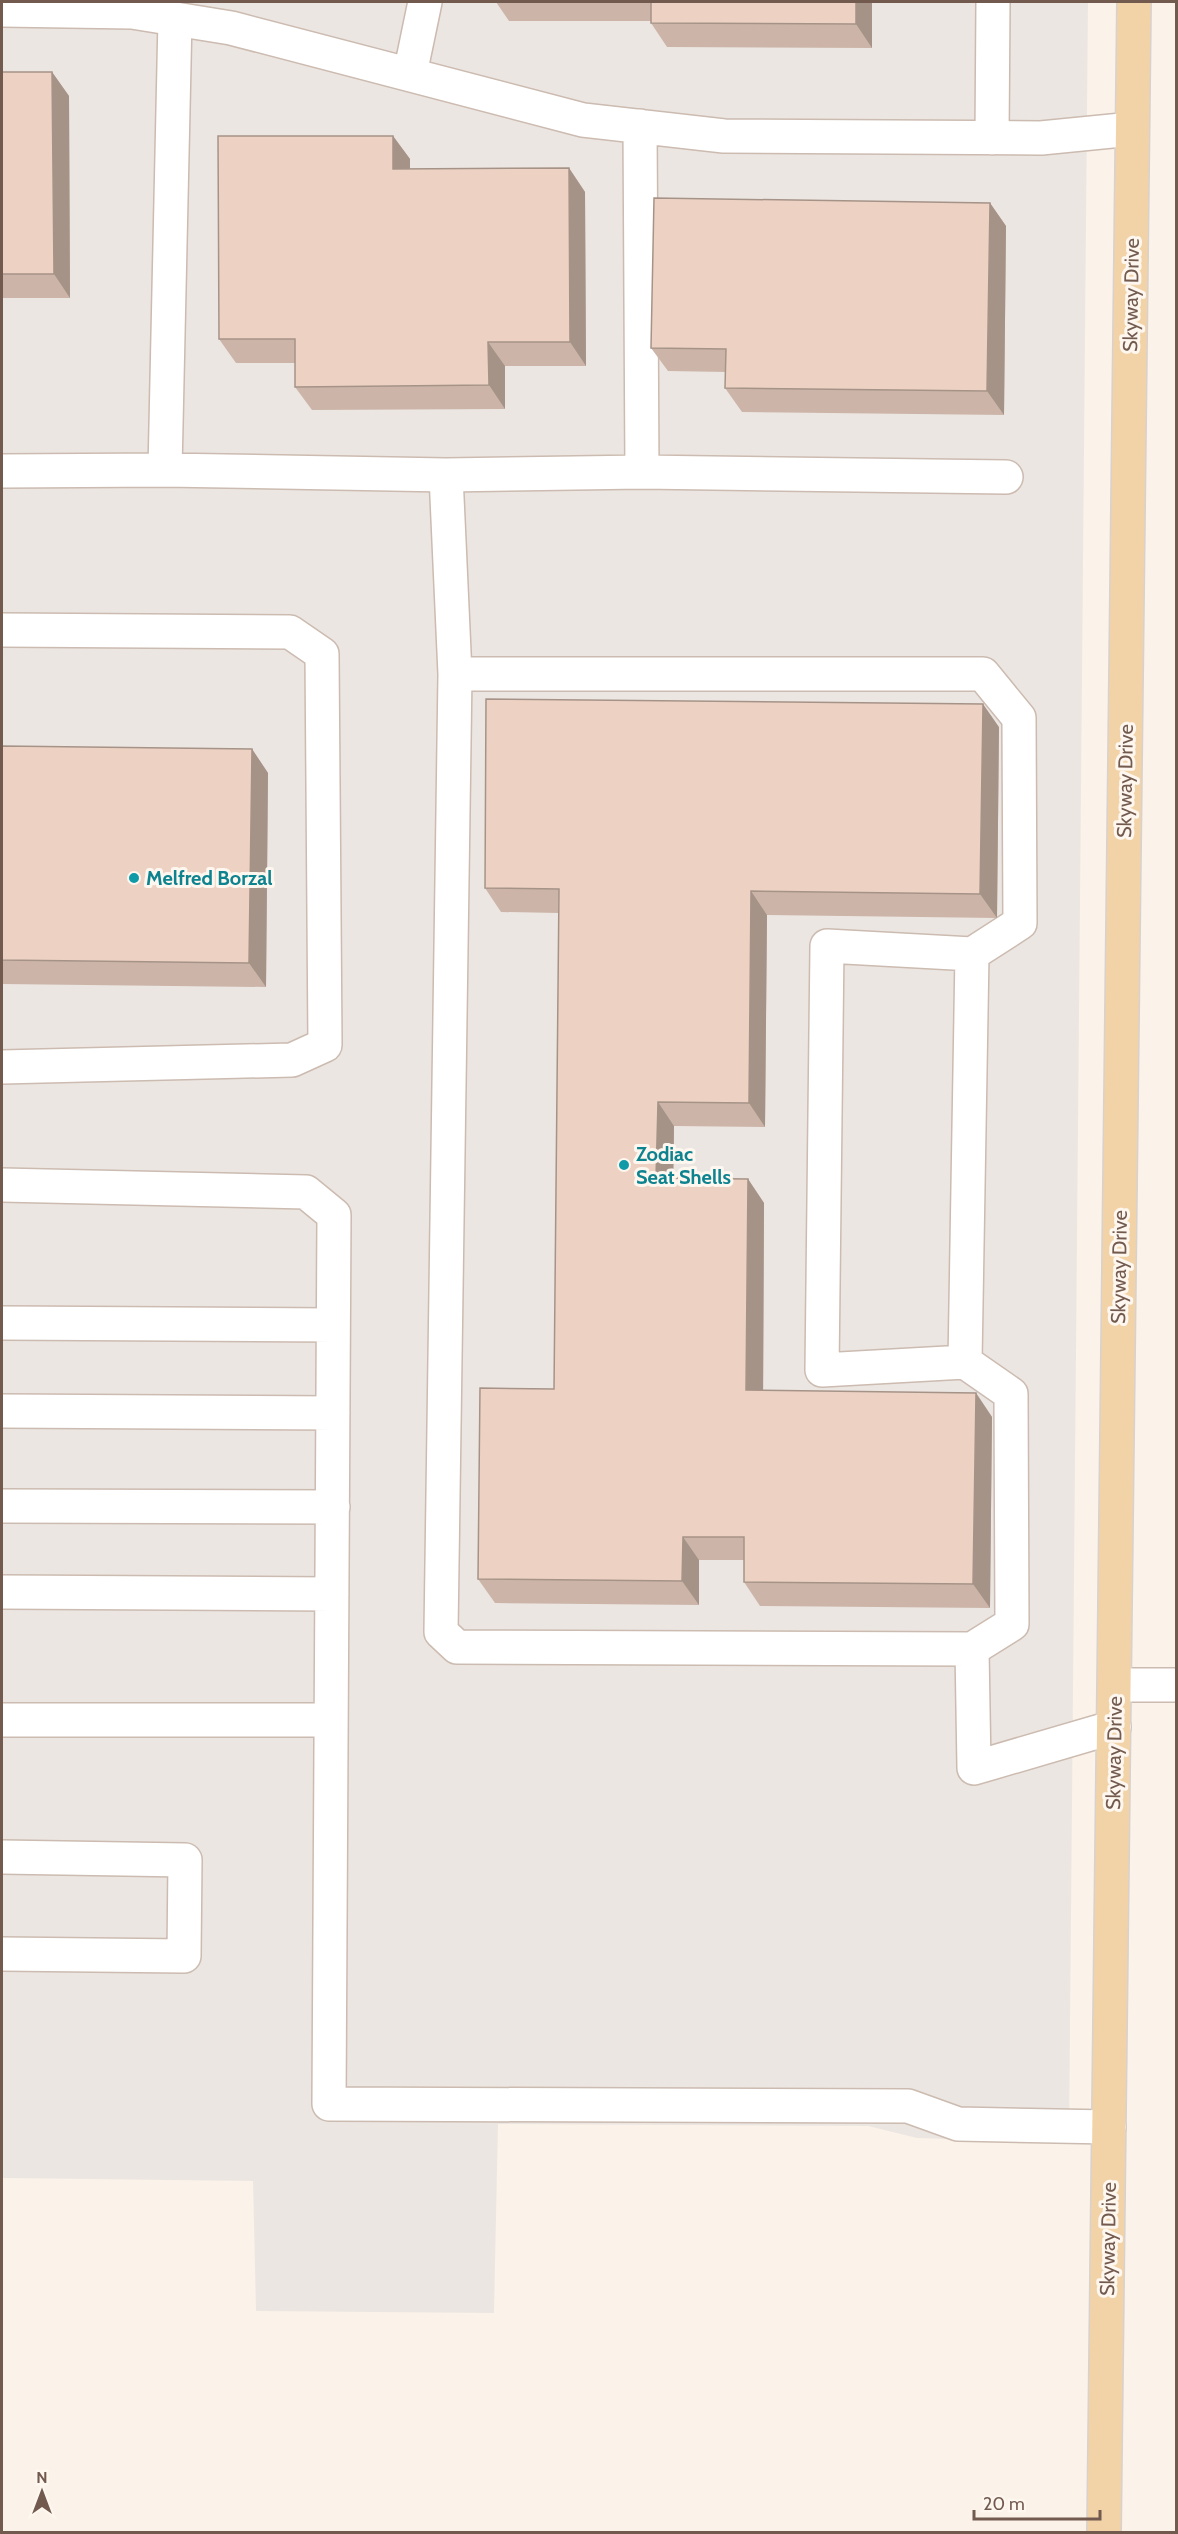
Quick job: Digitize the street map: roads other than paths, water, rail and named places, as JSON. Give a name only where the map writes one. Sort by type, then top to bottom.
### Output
[{"type":"main road","name":"Skyway Drive","points":[[1104,2532],[1134,2]]},
{"type":"lane","points":[[410,74],[425,2]]},
{"type":"lane","points":[[992,138],[993,2]]},
{"type":"lane","points":[[2,10],[78,6],[231,28],[583,120],[736,136],[1041,138],[1132,129]]},
{"type":"lane","points":[[165,470],[175,19]]},
{"type":"lane","points":[[640,126],[642,472]]},
{"type":"lane","points":[[2,471],[165,470],[446,475],[642,472],[1006,477]]},
{"type":"lane","points":[[446,475],[455,674],[441,1632],[457,1647],[972,1649],[1012,1624],[1011,1394],[965,1362],[822,1370],[827,946],[972,954],[1020,923],[1019,718],[983,674],[455,674]]},
{"type":"lane","points":[[2,630],[290,632],[322,654],[324,1034],[324,1045],[292,1060],[2,1067]]},
{"type":"lane","points":[[965,1362],[972,954]]},
{"type":"lane","points":[[2,1185],[306,1192],[334,1215],[329,2104],[908,2106],[958,2124],[1109,2127]]},
{"type":"lane","points":[[2,1323],[333,1325]]},
{"type":"lane","points":[[2,1411],[333,1413]]},
{"type":"lane","points":[[2,1506],[333,1508]]},
{"type":"lane","points":[[2,1592],[332,1594]]},
{"type":"lane","points":[[972,1649],[974,1768],[1114,1727]]},
{"type":"lane","points":[[1115,1684],[1176,1684]]},
{"type":"lane","points":[[2,1720],[331,1720]]},
{"type":"lane","points":[[2,1857],[185,1860],[184,1956],[2,1954]]},
{"type":"place","name":"Melfred Borzal","points":[[134,878]]},
{"type":"place","name":"Zodiac Seat Shells","points":[[624,1165]]}]
